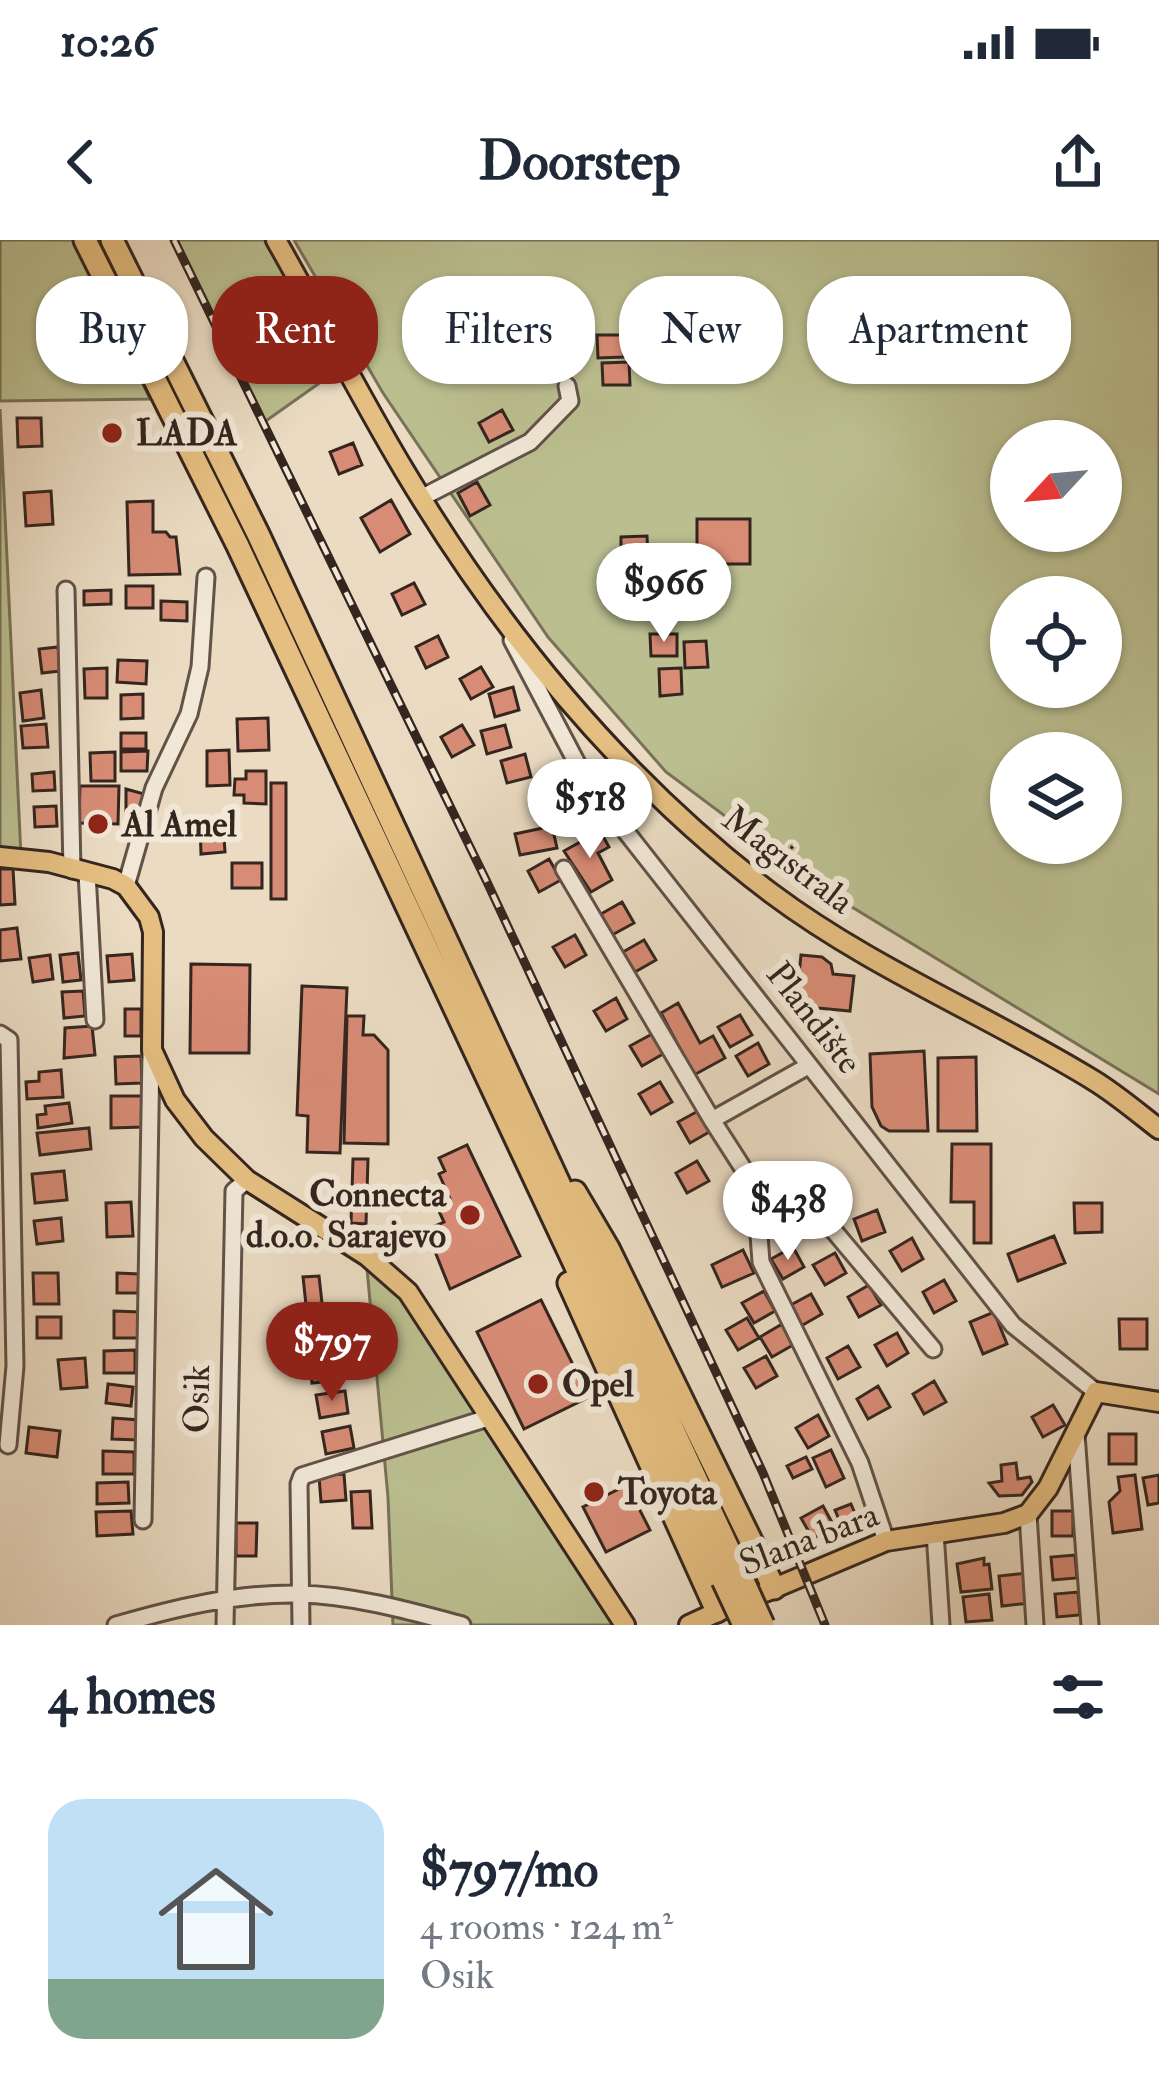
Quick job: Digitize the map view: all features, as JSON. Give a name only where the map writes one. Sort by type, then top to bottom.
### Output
[{"type":"highway","points":[[85,240],[532,1147],[601,1234],[774,1588]]},
{"type":"highway","points":[[112,240],[258,534],[532,1147],[732,1577],[763,1625]]},
{"type":"highway","points":[[532,1147],[559,1259],[718,1612]]},
{"type":"highway","points":[[732,1577],[744,1625]]},
{"type":"main road","name":"Magistrala","points":[[276,240],[422,498],[571,706],[646,785],[771,893],[852,950],[1096,1082],[1159,1129]]},
{"type":"main road","points":[[0,857],[49,862],[126,886]]},
{"type":"main road","name":"Osik","points":[[126,886],[142,904],[153,932],[152,1050],[176,1100],[203,1138],[248,1180],[367,1256],[408,1292],[625,1625]]},
{"type":"main road","points":[[1028,1514],[1048,1487],[1096,1392]]},
{"type":"main road","name":"Plandište","points":[[1096,1392],[1159,1402]]},
{"type":"main road","name":"Slana bara","points":[[689,1625],[886,1541],[1004,1523],[1028,1514]]},
{"type":"street","points":[[422,498],[530,442],[570,401],[568,386]]},
{"type":"street","points":[[126,886],[154,788],[189,714],[200,668],[206,577]]},
{"type":"street","points":[[66,590],[79,872],[95,1020]]},
{"type":"street","name":"Plandište","points":[[489,596],[580,769],[616,819],[1013,1325],[1096,1392]]},
{"type":"street","points":[[616,819],[646,785]]},
{"type":"street","points":[[564,868],[773,1215]]},
{"type":"street","points":[[0,1034],[9,1040],[15,1319],[8,1445]]},
{"type":"street","name":"Osik","points":[[143,1520],[152,1050]]},
{"type":"street","points":[[712,1120],[808,1066]]},
{"type":"street","points":[[149,1126],[176,1100]]},
{"type":"street","name":"Osik","points":[[225,1625],[234,1191],[248,1180]]},
{"type":"street","points":[[886,1541],[860,1462],[760,1262],[760,1235],[773,1215],[813,1206],[933,1349]]},
{"type":"street","points":[[301,1625],[302,1476],[491,1417]]},
{"type":"street","points":[[1076,1434],[1090,1625]]},
{"type":"street","points":[[1028,1514],[1035,1625]]},
{"type":"street","points":[[935,1532],[941,1625]]},
{"type":"street","points":[[116,1625],[226,1600],[300,1594],[462,1625]]},
{"type":"green space","points":[[0,240],[76,240],[93,276],[36,276],[36,384],[143,384],[150,399],[0,401]]},
{"type":"green space","points":[[176,240],[264,240],[286,276],[212,276],[212,316]]},
{"type":"green space","points":[[294,240],[1159,240],[1159,1094],[824,890],[666,772],[548,637],[378,384],[378,276],[315,276]]},
{"type":"green space","points":[[244,384],[318,384],[263,423]]},
{"type":"green space","points":[[0,409],[21,857],[0,853]]},
{"type":"green space","points":[[366,1258],[388,1273],[625,1625],[393,1625],[388,1497]]},
{"type":"building","points":[[597,335],[619,335],[619,357],[598,358]]},
{"type":"building","points":[[619,362],[619,384],[630,385],[603,385],[602,363]]},
{"type":"building","points":[[502,410],[513,430],[489,442],[479,423]]},
{"type":"building","points":[[17,418],[41,418],[42,446],[18,447]]},
{"type":"building","points":[[353,443],[362,465],[339,474],[330,452]]},
{"type":"building","points":[[477,482],[490,505],[470,516],[458,493]]},
{"type":"building","points":[[51,491],[53,524],[26,526],[24,493]]},
{"type":"building","points":[[391,500],[410,534],[380,552],[361,518]]},
{"type":"building","points":[[153,501],[153,532],[176,537],[180,574],[129,575],[127,502]]},
{"type":"building","points":[[697,519],[750,519],[750,564],[697,564]]},
{"type":"building","points":[[647,536],[648,558],[621,559],[621,537]]},
{"type":"building","points":[[650,565],[650,587],[623,588],[623,566]]},
{"type":"building","points":[[414,583],[425,604],[402,615],[392,594]]},
{"type":"building","points":[[126,586],[153,586],[153,608],[126,608]]},
{"type":"building","points":[[111,590],[111,604],[84,605],[84,591]]},
{"type":"building","points":[[161,601],[187,602],[187,621],[161,620]]},
{"type":"building","points":[[650,634],[677,634],[677,656],[651,656]]},
{"type":"building","points":[[438,636],[448,657],[426,668],[416,647]]},
{"type":"building","points":[[706,641],[708,667],[685,668],[684,642]]},
{"type":"building","points":[[58,647],[61,671],[42,673],[39,649]]},
{"type":"building","points":[[118,660],[147,661],[146,684],[117,682]]},
{"type":"building","points":[[481,667],[493,687],[471,699],[460,679]]},
{"type":"building","points":[[107,668],[107,698],[85,698],[84,669]]},
{"type":"building","points":[[681,668],[682,694],[660,696],[659,669]]},
{"type":"building","points":[[513,687],[519,710],[495,717],[489,694]]},
{"type":"building","points":[[41,690],[44,718],[23,721],[20,693]]},
{"type":"building","points":[[143,694],[143,718],[121,719],[121,695]]},
{"type":"building","points":[[268,718],[269,750],[238,751],[237,719]]},
{"type":"building","points":[[46,724],[48,747],[23,748],[21,726]]},
{"type":"building","points":[[462,725],[474,745],[452,757],[441,737]]},
{"type":"building","points":[[505,725],[511,747],[487,754],[481,731]]},
{"type":"building","points":[[121,733],[146,733],[146,749],[121,749]]},
{"type":"building","points":[[229,750],[230,785],[207,786],[207,751]]},
{"type":"building","points":[[148,751],[147,771],[121,771],[121,752]]},
{"type":"building","points":[[115,752],[115,781],[91,781],[90,753]]},
{"type":"building","points":[[525,754],[531,777],[507,783],[501,761]]},
{"type":"building","points":[[246,771],[266,771],[266,804],[244,803],[244,795],[234,795],[235,779],[246,779]]},
{"type":"building","points":[[54,772],[55,790],[33,791],[32,774]]},
{"type":"building","points":[[271,783],[286,783],[286,899],[271,899]]},
{"type":"building","name":"Al Amel","points":[[80,786],[119,786],[118,824],[79,823]]},
{"type":"building","points":[[126,789],[144,794],[138,814],[126,811]]},
{"type":"building","points":[[56,806],[57,826],[35,827],[34,807]]},
{"type":"building","points":[[223,824],[225,852],[201,854],[200,825]]},
{"type":"building","points":[[552,826],[557,848],[520,855],[515,834]]},
{"type":"building","points":[[600,831],[609,847],[598,853],[612,880],[591,892],[564,851]]},
{"type":"building","points":[[549,859],[561,880],[539,892],[528,871]]},
{"type":"building","points":[[232,863],[262,863],[262,888],[232,888]]},
{"type":"building","points":[[0,869],[13,869],[15,904],[0,905]]},
{"type":"building","points":[[622,902],[634,923],[612,935],[601,914]]},
{"type":"building","points":[[17,928],[21,959],[0,961],[0,930]]},
{"type":"building","points":[[575,935],[586,955],[565,967],[553,947]]},
{"type":"building","points":[[644,940],[656,960],[635,972],[623,952]]},
{"type":"building","points":[[78,953],[81,980],[63,982],[60,955]]},
{"type":"building","points":[[132,954],[134,980],[109,982],[107,956]]},
{"type":"building","points":[[50,955],[53,979],[33,982],[29,958]]},
{"type":"building","points":[[801,955],[822,957],[831,964],[833,974],[854,976],[850,1011],[796,1006]]},
{"type":"building","points":[[191,964],[250,965],[249,1053],[190,1053]]},
{"type":"building","points":[[302,986],[347,988],[340,1153],[307,1152],[308,1116],[297,1115]]},
{"type":"building","points":[[83,991],[85,1016],[64,1018],[62,992]]},
{"type":"building","points":[[616,998],[627,1019],[606,1031],[594,1011]]},
{"type":"building","points":[[678,1003],[700,1043],[713,1036],[725,1058],[694,1075],[661,1013]]},
{"type":"building","points":[[125,1009],[141,1009],[141,1036],[125,1036]]},
{"type":"building","points":[[740,1015],[752,1035],[730,1047],[718,1027]]},
{"type":"building","points":[[347,1016],[364,1016],[363,1035],[374,1035],[388,1050],[388,1144],[344,1143]]},
{"type":"building","points":[[92,1026],[95,1055],[64,1058],[65,1028]]},
{"type":"building","points":[[652,1034],[663,1054],[642,1066],[630,1046]]},
{"type":"building","points":[[758,1043],[769,1064],[748,1076],[736,1056]]},
{"type":"building","points":[[924,1051],[928,1131],[889,1131],[881,1126],[872,1107],[870,1054]]},
{"type":"building","points":[[141,1056],[142,1083],[116,1084],[115,1057]]},
{"type":"building","points":[[976,1057],[977,1131],[938,1131],[938,1058]]},
{"type":"building","points":[[61,1070],[63,1097],[27,1099],[26,1082],[39,1081],[39,1072]]},
{"type":"building","points":[[660,1082],[672,1102],[651,1114],[639,1094]]},
{"type":"building","points":[[111,1096],[142,1096],[143,1127],[111,1128]]},
{"type":"building","points":[[69,1103],[72,1123],[38,1128],[37,1115],[46,1114],[45,1106]]},
{"type":"building","points":[[700,1110],[711,1131],[690,1143],[678,1122]]},
{"type":"building","points":[[89,1128],[91,1149],[40,1155],[37,1133]]},
{"type":"building","points":[[952,1144],[991,1144],[991,1243],[974,1243],[974,1202],[951,1202]]},
{"type":"building","name":"Connecta d.o.o. Sarajevo","points":[[467,1145],[520,1256],[450,1289],[431,1235],[444,1222],[437,1207],[451,1201],[439,1174],[445,1171],[439,1158]]},
{"type":"building","points":[[353,1159],[368,1159],[366,1224],[351,1223]]},
{"type":"building","points":[[697,1161],[709,1181],[687,1193],[676,1173]]},
{"type":"building","points":[[64,1171],[67,1200],[35,1203],[32,1174]]},
{"type":"building","points":[[792,1174],[804,1194],[782,1206],[771,1186]]},
{"type":"building","points":[[749,1191],[760,1212],[739,1224],[727,1204]]},
{"type":"building","points":[[131,1202],[133,1236],[107,1237],[106,1203]]},
{"type":"building","points":[[1074,1203],[1102,1203],[1102,1232],[1075,1233]]},
{"type":"building","points":[[877,1210],[885,1232],[862,1241],[854,1219]]},
{"type":"building","points":[[61,1218],[63,1241],[37,1244],[34,1221]]},
{"type":"building","points":[[1054,1236],[1065,1263],[1018,1281],[1008,1254]]},
{"type":"building","points":[[912,1238],[923,1259],[902,1271],[890,1251]]},
{"type":"building","points":[[793,1247],[804,1267],[783,1279],[771,1259]]},
{"type":"building","points":[[743,1250],[754,1273],[722,1287],[712,1265]]},
{"type":"building","points":[[835,1253],[846,1273],[825,1285],[813,1265]]},
{"type":"building","points":[[33,1273],[58,1273],[59,1304],[34,1304]]},
{"type":"building","points":[[117,1273],[139,1274],[138,1293],[117,1293]]},
{"type":"building","points":[[319,1276],[322,1303],[306,1305],[303,1277]]},
{"type":"building","points":[[944,1280],[956,1301],[934,1313],[923,1292]]},
{"type":"building","points":[[869,1285],[881,1305],[859,1317],[848,1297]]},
{"type":"building","points":[[764,1291],[775,1311],[754,1323],[742,1303]]},
{"type":"building","points":[[811,1294],[822,1314],[801,1326],[789,1306]]},
{"type":"building","points":[[541,1300],[589,1397],[524,1429],[477,1332]]},
{"type":"building","points":[[114,1311],[140,1312],[140,1338],[114,1338]]},
{"type":"building","points":[[994,1312],[1007,1344],[983,1354],[970,1322]]},
{"type":"building","points":[[37,1317],[61,1317],[61,1338],[37,1338]]},
{"type":"building","points":[[747,1318],[759,1338],[738,1350],[726,1330]]},
{"type":"building","points":[[1119,1319],[1147,1319],[1147,1349],[1120,1349]]},
{"type":"building","points":[[337,1324],[339,1348],[309,1351],[307,1328]]},
{"type":"building","points":[[782,1324],[793,1345],[772,1357],[760,1337]]},
{"type":"building","points":[[897,1333],[908,1353],[887,1366],[875,1345]]},
{"type":"building","points":[[848,1346],[860,1367],[838,1379],[827,1358]]},
{"type":"building","points":[[135,1350],[135,1373],[104,1373],[104,1351]]},
{"type":"building","points":[[766,1356],[777,1376],[756,1388],[744,1368]]},
{"type":"building","points":[[85,1358],[87,1387],[61,1389],[58,1360]]},
{"type":"building","points":[[341,1358],[343,1380],[312,1383],[310,1361]]},
{"type":"building","points":[[934,1381],[946,1402],[924,1414],[913,1394]]},
{"type":"building","points":[[108,1384],[133,1387],[131,1406],[106,1403]]},
{"type":"building","points":[[878,1386],[890,1407],[868,1419],[857,1399]]},
{"type":"building","points":[[345,1391],[348,1413],[320,1418],[316,1395]]},
{"type":"building","points":[[1053,1405],[1065,1425],[1043,1437],[1032,1417]]},
{"type":"building","points":[[818,1415],[829,1436],[808,1448],[796,1428]]},
{"type":"building","points":[[113,1418],[139,1420],[138,1440],[112,1439]]},
{"type":"building","points":[[350,1426],[354,1448],[326,1454],[322,1432]]},
{"type":"building","points":[[29,1427],[60,1431],[57,1457],[26,1453]]},
{"type":"building","points":[[1109,1434],[1136,1434],[1136,1464],[1109,1464]]},
{"type":"building","points":[[831,1450],[844,1478],[826,1487],[813,1458]]},
{"type":"building","points":[[103,1451],[134,1452],[134,1474],[103,1474]]},
{"type":"building","points":[[806,1457],[812,1469],[793,1478],[787,1466]]},
{"type":"building","points":[[1016,1463],[1018,1479],[1030,1477],[1032,1482],[1022,1495],[999,1496],[989,1483],[1002,1481],[1001,1465]]},
{"type":"building","points":[[344,1474],[346,1500],[321,1502],[319,1476]]},
{"type":"building","points":[[1135,1475],[1142,1529],[1113,1533],[1109,1502],[1120,1491],[1118,1477]]},
{"type":"building","points":[[1159,1475],[1159,1503],[1148,1505],[1143,1478]]},
{"type":"building","points":[[128,1482],[129,1503],[97,1504],[97,1483]]},
{"type":"building","points":[[627,1485],[650,1530],[606,1552],[583,1507]]},
{"type":"building","points":[[370,1491],[372,1528],[353,1528],[351,1492]]},
{"type":"building","points":[[851,1504],[859,1523],[843,1529],[835,1510]]},
{"type":"building","points":[[823,1506],[834,1526],[813,1539],[801,1518]]},
{"type":"building","points":[[131,1511],[133,1534],[97,1536],[96,1512]]},
{"type":"building","points":[[1052,1511],[1073,1511],[1073,1536],[1052,1536]]},
{"type":"building","points":[[236,1523],[257,1523],[256,1556],[236,1556]]},
{"type":"building","points":[[1075,1555],[1077,1578],[1053,1580],[1051,1557]]},
{"type":"building","points":[[984,1558],[992,1589],[961,1592],[957,1564]]},
{"type":"building","points":[[1028,1573],[1031,1603],[1002,1606],[999,1576]]},
{"type":"building","points":[[1078,1592],[1080,1615],[1057,1617],[1055,1594]]},
{"type":"building","points":[[989,1594],[992,1620],[966,1622],[963,1597]]},
{"type":"railway","points":[[174,240],[487,882],[763,1473],[825,1625]]},
{"type":"place","name":"LADA","points":[[112,433]]},
{"type":"place","name":"Al Amel","points":[[98,824]]},
{"type":"place","name":"Connecta d.o.o. Sarajevo","points":[[470,1215]]},
{"type":"place","name":"Opel","points":[[538,1384]]},
{"type":"place","name":"Toyota","points":[[594,1492]]}]
